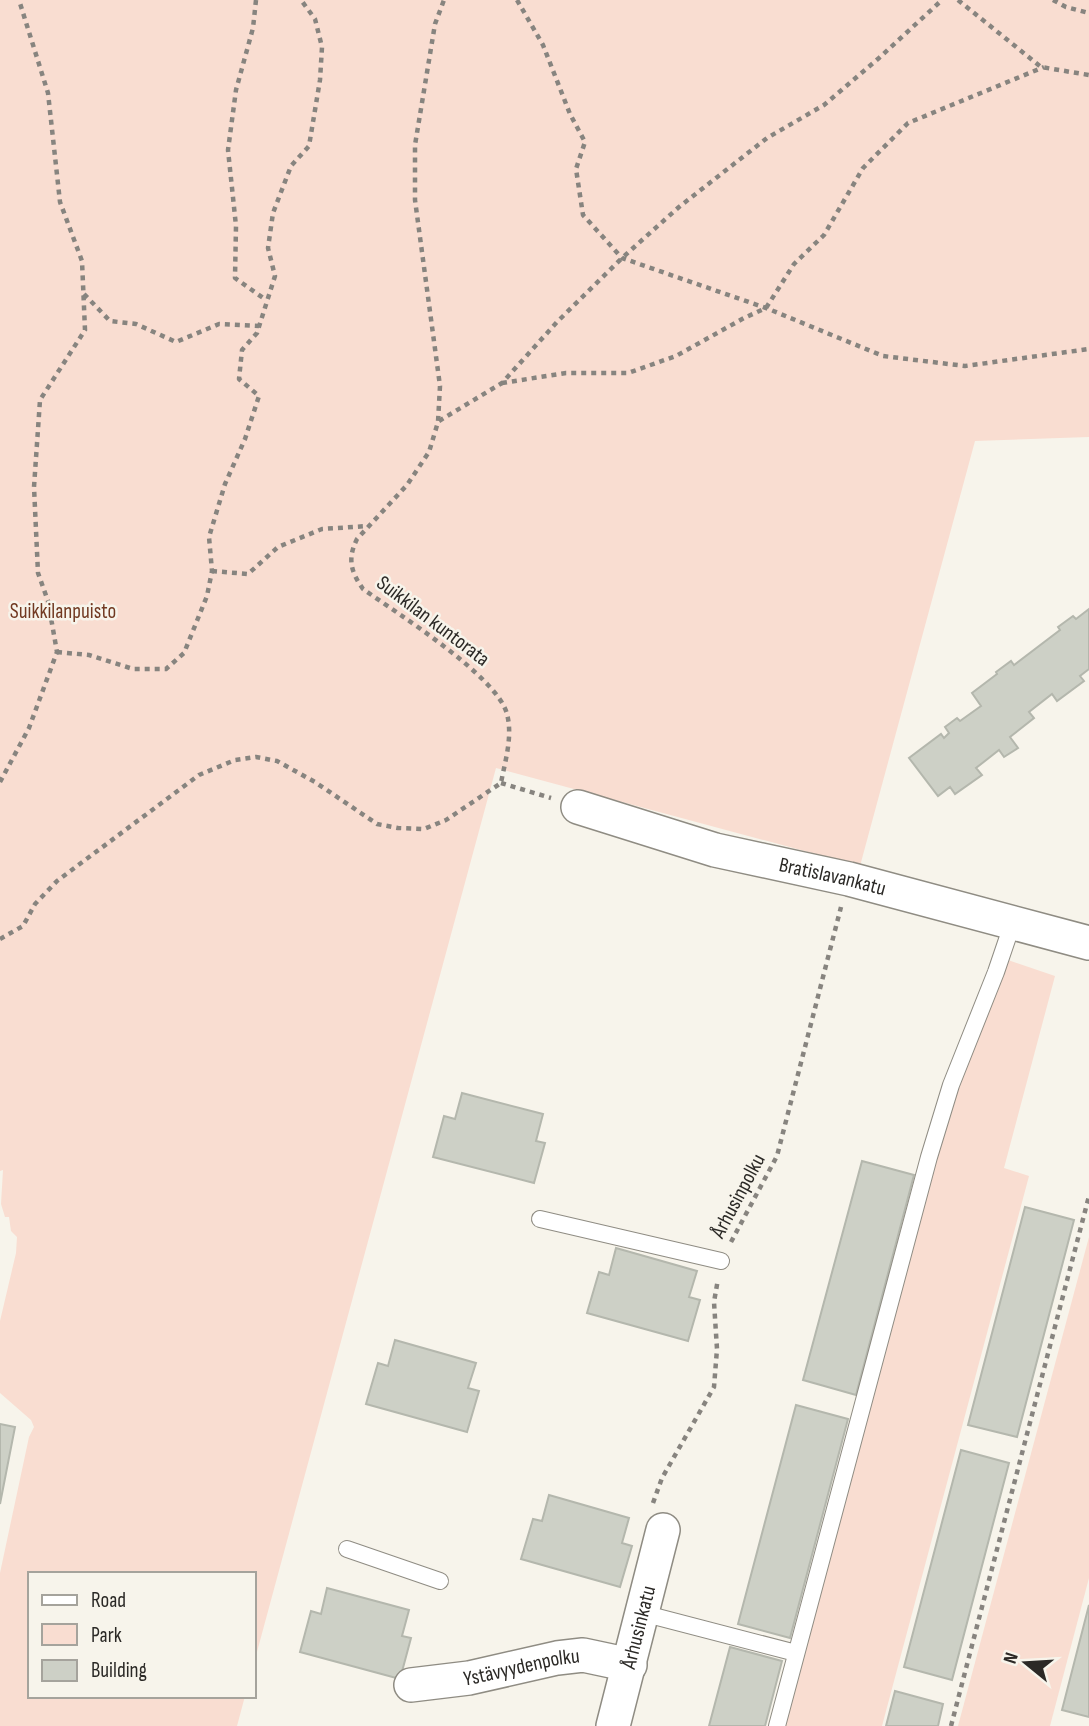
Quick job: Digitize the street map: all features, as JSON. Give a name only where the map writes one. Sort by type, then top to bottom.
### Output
[{"type":"street","name":"Bratislavankatu","points":[[578,807],[715,850],[849,878],[1089,943]]},
{"type":"street","name":"Århusinkatu","points":[[613,1726],[642,1613],[657,1520]]},
{"type":"street","name":"Ystävyydenpolku","points":[[411,1685],[469,1678],[557,1658],[583,1655],[630,1665]]},
{"type":"lane","points":[[777,1726],[929,1157],[951,1086],[1013,922]]},
{"type":"lane","points":[[540,1219],[721,1261]]},
{"type":"lane","points":[[347,1549],[440,1581]]},
{"type":"lane","points":[[642,1613],[796,1653]]},
{"type":"path","points":[[0,782],[29,728],[57,652],[48,601],[38,573],[34,474],[40,400],[85,330],[82,261],[60,202],[48,93],[19,0]]},
{"type":"path","points":[[256,0],[253,28],[236,90],[228,150],[236,226],[235,278],[266,300]]},
{"type":"path","points":[[57,652],[89,655],[133,669],[166,669],[184,653],[207,597],[212,571],[208,537],[259,396],[239,379],[242,350],[257,333],[275,276],[268,248],[273,213],[292,166],[309,146],[320,80],[322,47],[316,19],[301,0]]},
{"type":"path","name":"Suikkilan kuntorata","points":[[444,0],[435,24],[415,145],[415,200],[440,386],[438,422],[429,452],[407,485],[368,526],[351,549],[350,564],[363,589],[482,677],[501,698],[510,734],[501,783]]},
{"type":"path","points":[[517,0],[543,45],[570,114],[585,142],[576,169],[583,215],[622,258],[766,308],[883,356],[965,366],[1089,349]]},
{"type":"path","points":[[438,422],[502,383],[556,322],[679,207],[767,138],[824,105],[942,0]]},
{"type":"path","points":[[958,0],[1044,67],[1089,75]]},
{"type":"path","points":[[1053,0],[1066,7],[1089,13]]},
{"type":"path","points":[[502,383],[566,373],[628,373],[676,356],[766,308],[794,264],[824,235],[863,168],[908,123],[1044,67]]},
{"type":"path","points":[[84,294],[110,321],[136,324],[176,342],[219,324],[259,326]]},
{"type":"path","points":[[212,571],[248,574],[278,547],[322,529],[368,526]]},
{"type":"path","points":[[0,939],[23,926],[34,904],[57,881],[199,775],[235,760],[256,757],[277,761],[316,782],[377,824],[398,828],[424,830],[446,820],[501,783],[578,807]]},
{"type":"path","name":"Århusinpolku","points":[[657,1520],[662,1478],[714,1387],[717,1349],[714,1302],[721,1261],[777,1156],[849,878]]},
{"type":"path","points":[[951,1726],[1089,1196]]},
{"type":"green space","name":"Suikkilanpuisto","points":[[0,0],[1089,0],[1089,437],[975,441],[860,866],[496,768],[256,1656],[256,1572],[28,1572],[28,1698],[244,1698],[237,1726],[0,1726],[0,1573],[29,1437],[34,1427],[31,1420],[0,1393],[0,1321],[16,1253],[17,1237],[11,1231],[9,1217],[5,1217],[1,1204],[3,1170],[0,1171]]},
{"type":"green space","points":[[1008,960],[1055,976],[1004,1168],[1029,1176],[882,1726],[785,1726],[940,1142],[972,1050]]},
{"type":"green space","points":[[1089,1237],[1089,1578],[1050,1726],[958,1726]]},
{"type":"building","points":[[1089,609],[1089,669],[1080,676],[1084,681],[1057,701],[1052,694],[1029,712],[1034,718],[1010,737],[1018,748],[1004,757],[999,750],[976,768],[982,775],[955,794],[950,787],[938,796],[909,758],[941,734],[944,738],[949,733],[945,727],[957,718],[960,721],[981,706],[972,693],[997,674],[996,672],[1011,661],[1014,665],[1060,630],[1058,627],[1073,616],[1076,619]]},
{"type":"building","points":[[462,1093],[543,1114],[536,1141],[545,1143],[534,1183],[433,1157],[444,1116],[455,1119]]},
{"type":"building","points":[[862,1161],[914,1175],[856,1395],[803,1380]]},
{"type":"building","points":[[1025,1207],[1074,1220],[1017,1437],[968,1425]]},
{"type":"building","points":[[616,1248],[697,1271],[689,1297],[700,1300],[688,1341],[587,1313],[599,1272],[609,1275]]},
{"type":"building","points":[[395,1340],[476,1363],[468,1388],[479,1391],[467,1432],[366,1404],[378,1363],[388,1366]]},
{"type":"building","points":[[796,1405],[848,1419],[790,1638],[738,1624]]},
{"type":"building","points":[[0,1424],[15,1427],[0,1504]]},
{"type":"building","points":[[961,1450],[1009,1463],[952,1680],[904,1667]]},
{"type":"building","points":[[549,1495],[629,1518],[622,1543],[632,1546],[620,1587],[521,1559],[533,1519],[542,1521]]},
{"type":"building","points":[[327,1588],[409,1610],[402,1636],[411,1638],[400,1679],[300,1652],[311,1611],[321,1614]]},
{"type":"building","points":[[1089,1605],[1089,1717],[1062,1710]]},
{"type":"building","points":[[730,1647],[782,1661],[765,1726],[709,1726]]},
{"type":"building","points":[[895,1691],[943,1704],[938,1726],[886,1726]]}]
